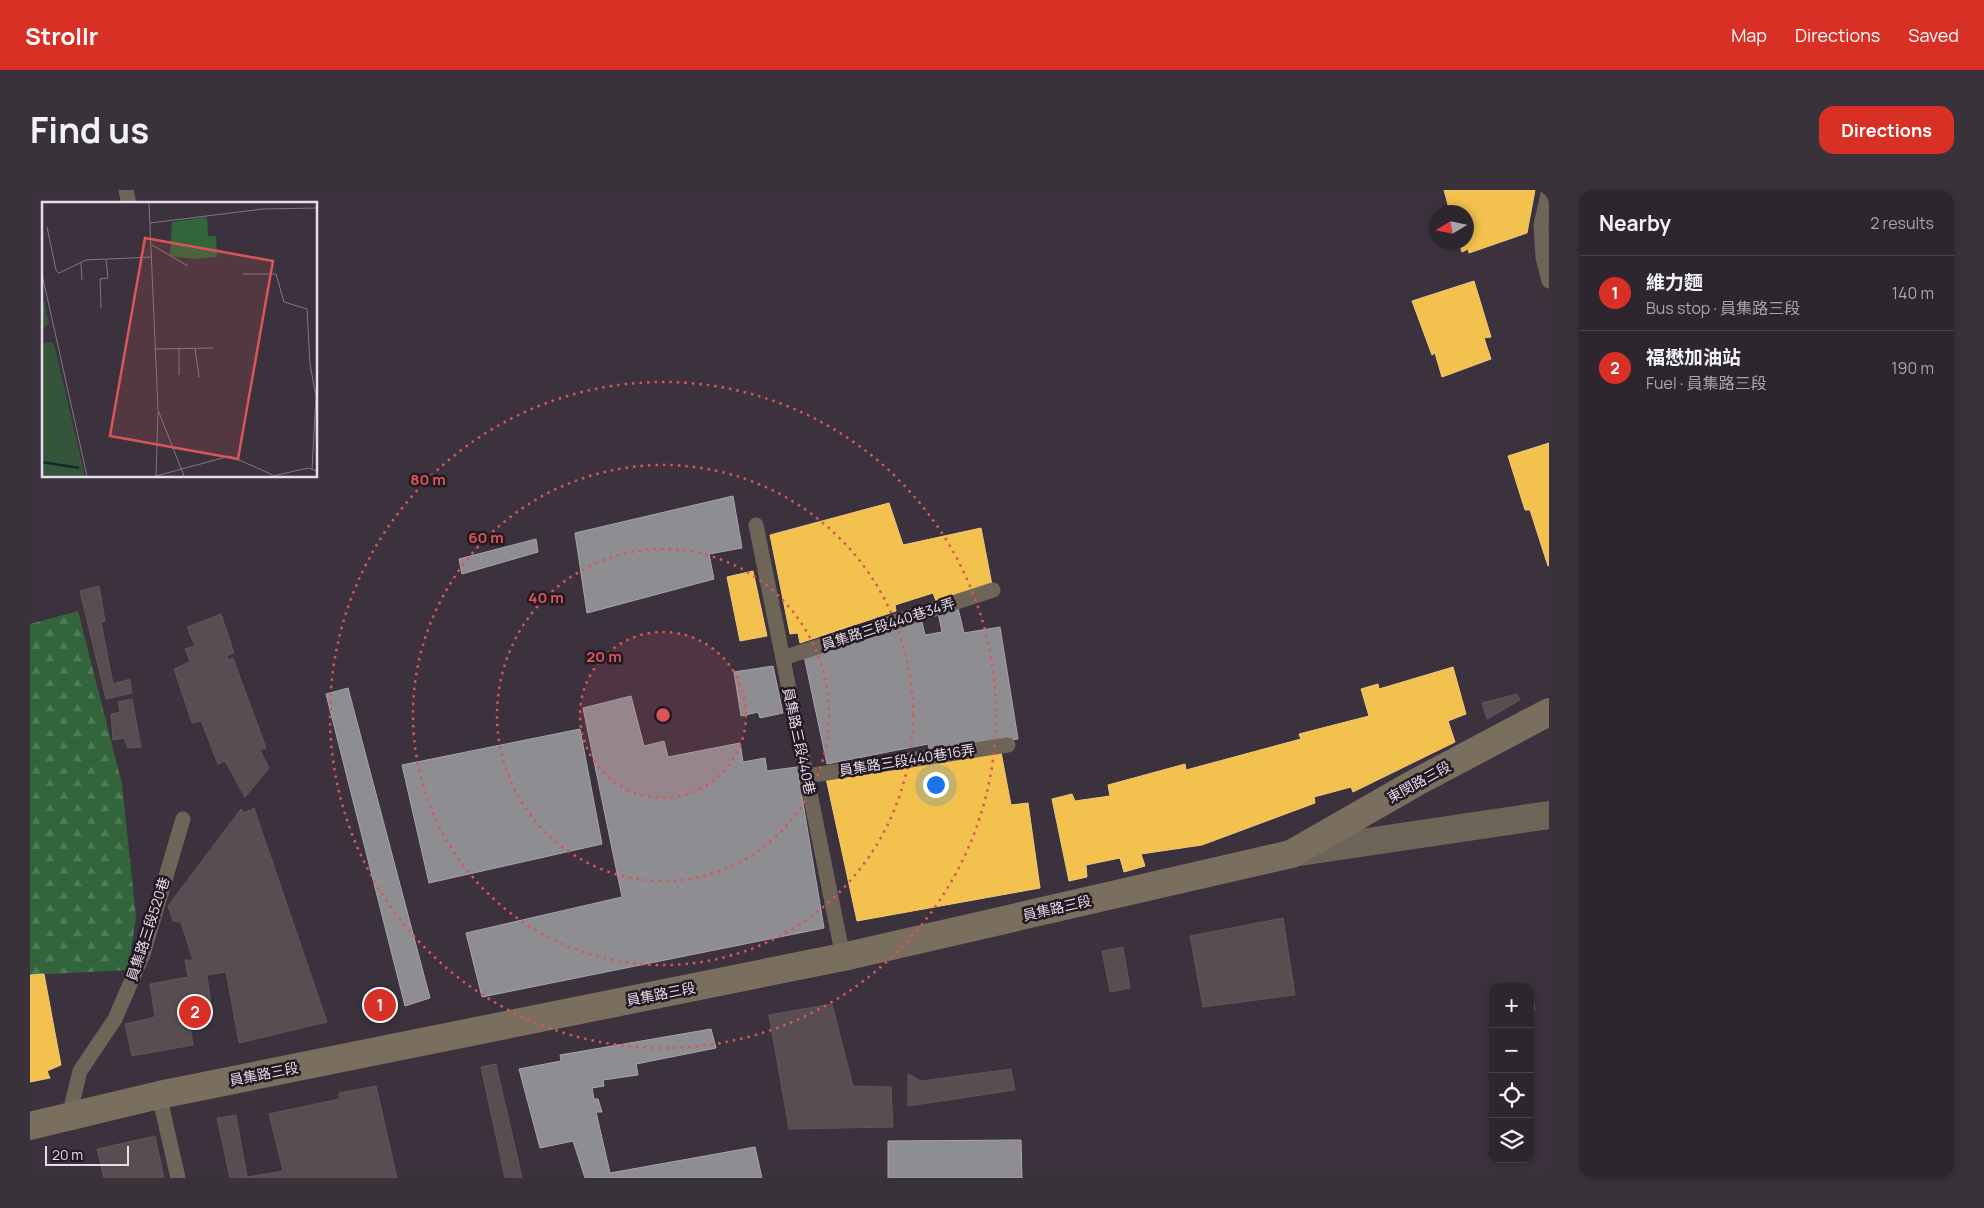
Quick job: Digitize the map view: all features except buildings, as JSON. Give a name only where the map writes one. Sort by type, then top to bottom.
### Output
[{"type":"main road","name":"東閔路三段","points":[[1291,854],[1415,783],[1549,712]]},
{"type":"main road","name":"員集路三段","points":[[30,1126],[159,1095],[843,957],[1291,854]]},
{"type":"street","points":[[1291,854],[1549,814]]},
{"type":"lane","points":[[1549,190],[1541,225],[1543,257],[1549,281]]},
{"type":"lane","name":"員集路三段440巷","points":[[756,525],[843,957]]},
{"type":"lane","name":"員集路三段440巷34弄","points":[[782,658],[993,590]]},
{"type":"lane","name":"員集路三段440巷16弄","points":[[807,776],[1008,744]]},
{"type":"lane","name":"員集路三段520巷","points":[[69,1116],[80,1071],[115,1019],[143,954],[183,819]]},
{"type":"lane","points":[[159,1095],[178,1178]]},
{"type":"green space","points":[[78,611],[122,784],[136,917],[128,970],[30,975],[30,624]]},
{"type":"place","name":"維力麵","points":[[380,1005]]},
{"type":"place","name":"福懋加油站","points":[[195,1012]]}]
